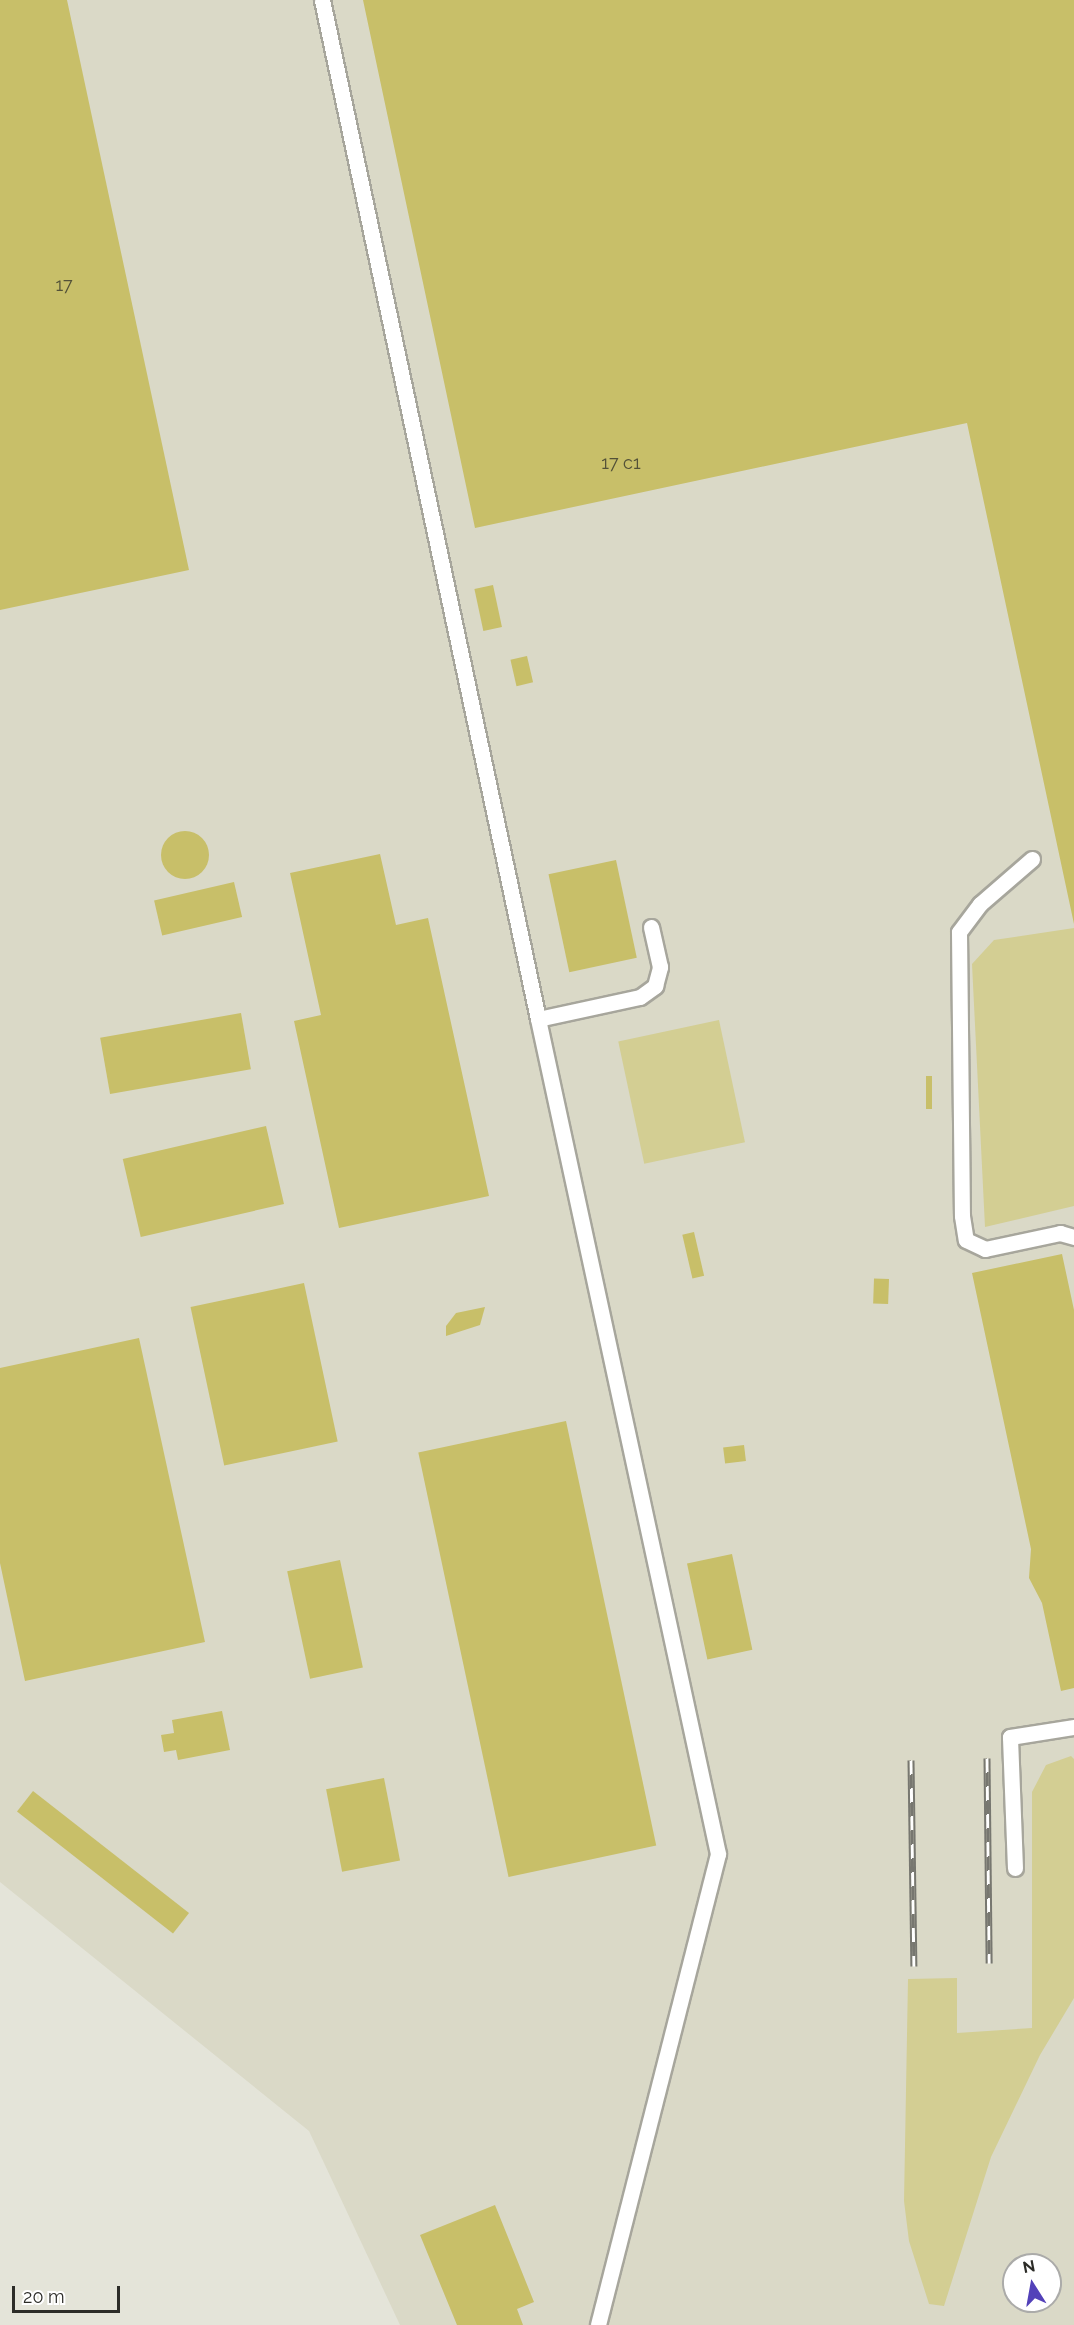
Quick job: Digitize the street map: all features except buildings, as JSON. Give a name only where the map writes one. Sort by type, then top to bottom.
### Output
[{"type":"lane","points":[[322,0],[718,1854],[598,2325]]},
{"type":"lane","points":[[1032,859],[980,904],[959,932],[962,1216],[966,1240],[985,1249],[1060,1233],[1074,1237]]},
{"type":"lane","points":[[538,1019],[640,997],[656,986],[660,967],[651,927]]},
{"type":"lane","points":[[1015,1868],[1011,1737],[1074,1727]]},
{"type":"shaded area","points":[[0,0],[1074,0],[1074,2325],[400,2325],[309,2131],[0,1882]]},
{"type":"shaded area","points":[[1074,928],[1074,1206],[985,1227],[972,964],[994,940]]},
{"type":"shaded area","points":[[719,1020],[745,1142],[644,1164],[618,1041]]},
{"type":"shaded area","points":[[1071,1756],[1074,1759],[1074,1998],[1040,2055],[991,2157],[944,2306],[929,2304],[909,2241],[904,2201],[908,1979],[957,1978],[957,2033],[1032,2028],[1032,1792],[1046,1765]]},
{"type":"railway","points":[[987,1758],[989,1963]]},
{"type":"railway","points":[[911,1760],[914,1966]]}]
